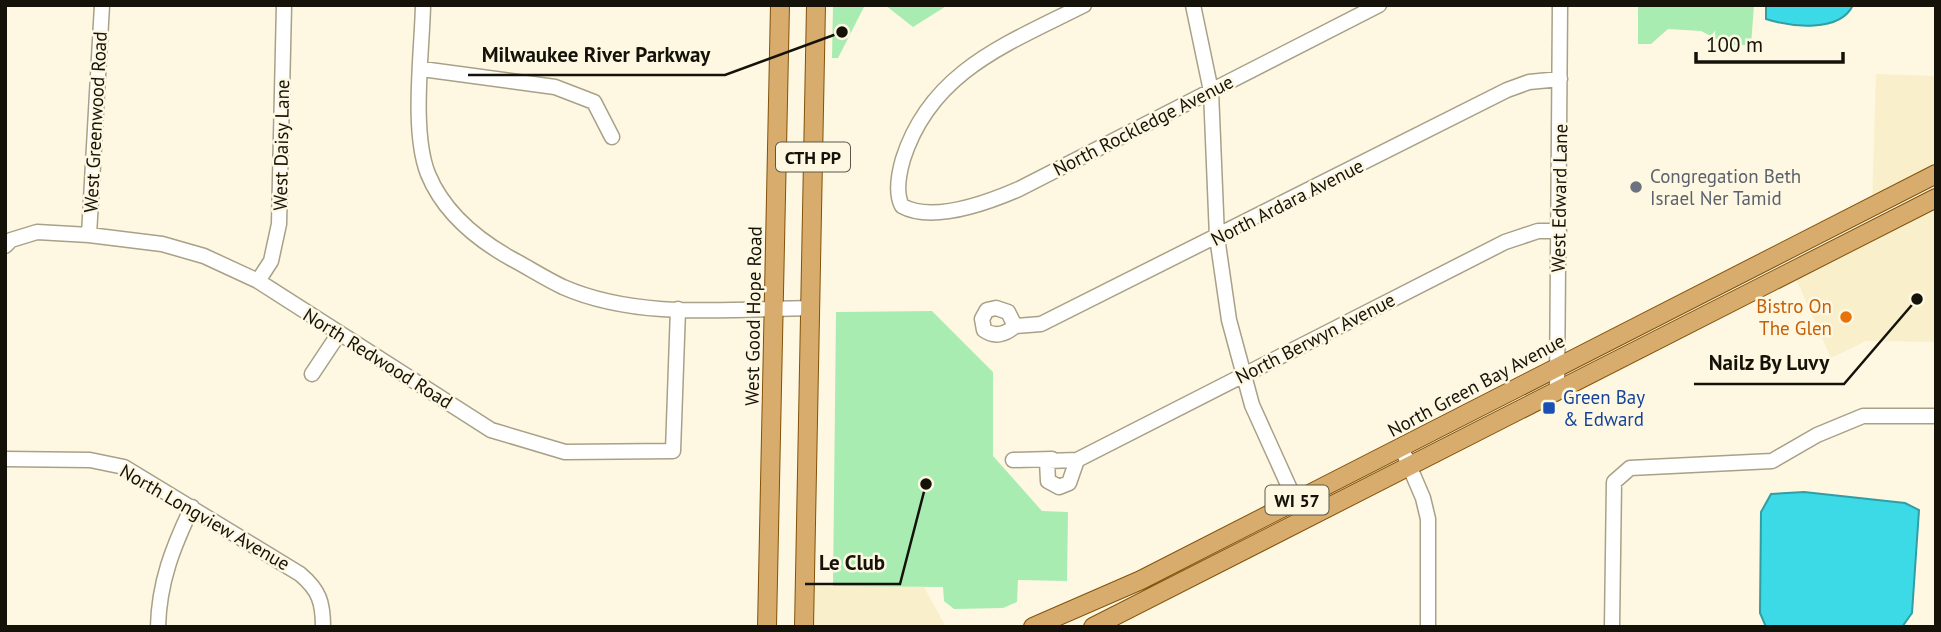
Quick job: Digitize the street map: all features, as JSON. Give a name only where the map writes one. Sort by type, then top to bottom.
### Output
[{"type":"main road","name":"West Good Hope Road","points":[[766,627],[780,5]]},
{"type":"main road","name":"CTH PP","points":[[804,627],[816,5]]},
{"type":"main road","name":"North Green Bay Avenue","points":[[1033,627],[1141,580],[1936,174]]},
{"type":"main road","name":"WI 57","points":[[1093,627],[1936,198]]},
{"type":"street","name":"West Greenwood Road","points":[[5,246],[11,240],[37,232],[89,234],[102,5]]},
{"type":"street","name":"West Daisy Lane","points":[[258,281],[271,261],[279,224],[284,5]]},
{"type":"street","points":[[423,5],[419,130],[428,173],[449,211],[486,244],[564,288],[617,302],[678,309],[810,308]]},
{"type":"street","name":"North Rockledge Avenue","points":[[1083,5],[1007,44],[940,91],[928,105],[909,143],[900,171],[900,204],[908,209],[929,211],[965,208],[992,200],[1379,5]]},
{"type":"street","points":[[1193,5],[1211,91],[1217,237],[1222,284],[1243,375],[1271,452],[1304,520]]},
{"type":"street","name":"West Edward Lane","points":[[1557,390],[1560,5]]},
{"type":"street","points":[[422,69],[555,87],[594,102],[612,137]]},
{"type":"street","name":"North Ardara Avenue","points":[[1015,326],[1029,327],[1061,316],[1507,90],[1530,82],[1560,79]]},
{"type":"street","name":"North Berwyn Avenue","points":[[1013,460],[1077,460],[1505,242],[1538,231],[1559,231]]},
{"type":"street","name":"North Redwood Road","points":[[89,234],[162,244],[204,256],[258,281],[338,335],[491,430],[565,453],[673,451],[678,309]]},
{"type":"street","points":[[312,374],[338,335]]},
{"type":"street","points":[[1612,627],[1614,482],[1630,468],[1772,461],[1818,435],[1863,416],[1936,416]]},
{"type":"street","points":[[1402,448],[1423,498],[1428,519],[1428,627]]},
{"type":"street","name":"North Longview Avenue","points":[[5,458],[107,462],[124,467],[300,574],[316,588],[323,605],[323,627]]},
{"type":"street","points":[[1052,459],[1045,466],[1046,476],[1051,484],[1059,488],[1069,483],[1077,460]]},
{"type":"street","points":[[158,627],[165,570],[171,550],[192,507]]},
{"type":"shaded area","points":[[1876,74],[1936,76],[1936,174],[1872,206]]},
{"type":"shaded area","points":[[1936,208],[1936,342],[1866,341],[1831,358],[1796,279]]},
{"type":"shaded area","points":[[805,586],[924,587],[946,627],[804,627]]},
{"type":"green space","points":[[833,5],[865,5],[838,58],[832,58]]},
{"type":"green space","points":[[885,5],[948,5],[913,27]]},
{"type":"green space","points":[[1638,5],[1754,5],[1751,45],[1728,45],[1701,31],[1668,29],[1651,44],[1638,44]]},
{"type":"green space","points":[[932,311],[993,372],[993,456],[1042,511],[1068,512],[1067,581],[1018,580],[1017,602],[1003,608],[954,609],[944,601],[943,587],[833,586],[836,312]]},
{"type":"water","points":[[1766,5],[1853,5],[1847,14],[1837,20],[1814,26],[1766,19]]},
{"type":"water","points":[[1804,492],[1905,503],[1919,510],[1912,613],[1902,627],[1766,627],[1760,613],[1761,512],[1771,494]]},
{"type":"place","name":"Milwaukee River Parkway","points":[[842,32]]},
{"type":"place","name":"Congregation Beth Israel Ner Tamid","points":[[1636,187]]},
{"type":"place","name":"Nailz By Luvy","points":[[1917,299]]},
{"type":"place","name":"Bistro On The Glen","points":[[1846,317]]},
{"type":"place","name":"Green Bay & Edward","points":[[1549,408]]},
{"type":"place","name":"Le Club","points":[[926,484]]}]
